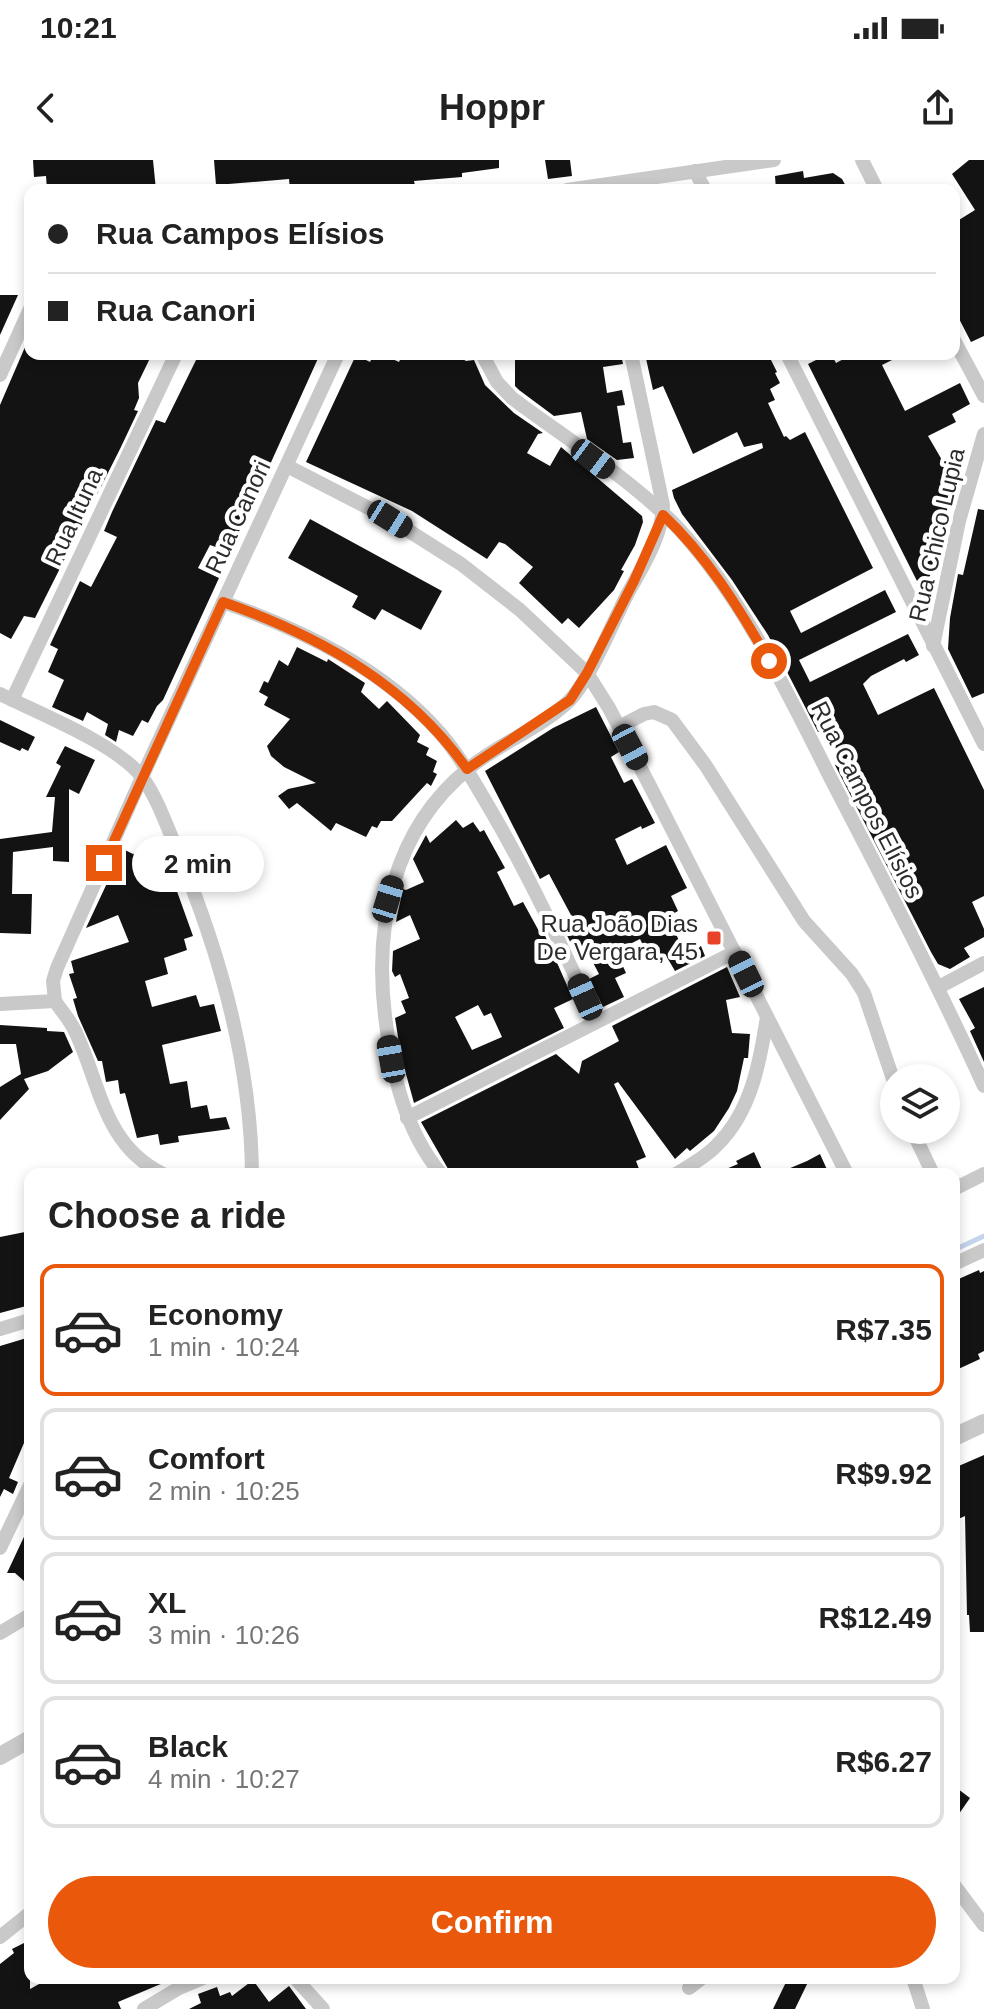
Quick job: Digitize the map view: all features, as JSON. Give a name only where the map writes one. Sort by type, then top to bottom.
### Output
[{"type":"street","points":[[621,184],[774,160]]},
{"type":"street","points":[[862,160],[874,184]]},
{"type":"street","points":[[695,171],[702,184]]},
{"type":"street","points":[[0,375],[24,322]]},
{"type":"street","points":[[960,351],[984,396]]},
{"type":"street","name":"Rua Ituna","points":[[6,697],[173,360]]},
{"type":"street","name":"Rua Canori","points":[[55,1001],[53,981],[57,968],[335,360]]},
{"type":"street","name":"Rua Campos Elísios","points":[[485,360],[497,382],[512,398],[663,515],[693,546],[753,633],[939,987],[984,1086]]},
{"type":"street","points":[[436,1168],[407,1118],[396,1083],[381,988],[382,940],[388,899],[400,860],[420,820],[438,798],[467,769],[570,700],[587,673],[649,550],[663,515],[662,496],[632,360]]},
{"type":"street","points":[[790,360],[984,744]]},
{"type":"street","name":"Rua Chico Lupia","points":[[933,646],[959,521],[984,434]]},
{"type":"street","points":[[287,466],[390,519],[461,564],[520,610],[587,673],[619,727],[844,1168]]},
{"type":"street","points":[[223,602],[303,633],[378,678],[439,732],[467,769],[529,877],[596,1021]]},
{"type":"street","points":[[6,697],[125,760],[142,777],[161,812],[183,865],[238,1044],[252,1168]]},
{"type":"street","points":[[619,727],[654,712],[672,720],[746,826],[781,888],[804,921],[852,974],[864,993],[888,1064]]},
{"type":"street","points":[[407,1118],[735,952]]},
{"type":"street","points":[[939,987],[984,963]]},
{"type":"street","points":[[0,1004],[55,1001],[78,1036],[107,1113],[121,1140],[152,1168]]},
{"type":"street","points":[[685,1168],[717,1146],[738,1119],[758,1068],[767,1017]]},
{"type":"street","points":[[919,1144],[930,1168]]},
{"type":"street","points":[[960,1186],[984,1174]]},
{"type":"street","points":[[960,1261],[984,1250]]},
{"type":"street","points":[[0,1329],[24,1322]]},
{"type":"street","points":[[960,1434],[984,1423]]},
{"type":"street","points":[[0,1548],[24,1498]]},
{"type":"street","points":[[0,1633],[24,1619]]},
{"type":"street","points":[[0,1756],[24,1742]]},
{"type":"street","points":[[960,1893],[984,1925]]},
{"type":"street","points":[[0,1937],[24,1918]]},
{"type":"street","points":[[144,2009],[189,1984]]},
{"type":"street","points":[[300,1984],[323,2009]]},
{"type":"street","points":[[689,1988],[694,1984]]},
{"type":"street","points":[[915,1984],[923,2009]]},
{"type":"building","points":[[33,160],[153,160],[155,184],[47,184],[46,176],[34,177]]},
{"type":"building","points":[[214,160],[499,160],[499,168],[462,173],[462,177],[414,181],[415,184],[289,184],[289,179],[216,184]]},
{"type":"building","points":[[545,160],[570,160],[572,176],[548,179]]},
{"type":"building","points":[[969,160],[984,160],[984,336],[971,342],[960,321],[960,219],[975,210],[952,174]]},
{"type":"building","points":[[803,171],[804,178],[833,173],[845,184],[776,184],[775,176]]},
{"type":"building","points":[[0,295],[18,295],[0,335]]},
{"type":"building","points":[[24,349],[24,360],[149,360],[138,383],[139,398],[134,410],[138,411],[120,449],[35,618],[24,616],[11,639],[0,633],[0,405]]},
{"type":"building","points":[[196,360],[317,360],[263,480],[257,476],[242,507],[248,511],[230,552],[210,545],[198,568],[219,578],[163,700],[148,723],[142,720],[133,736],[119,730],[116,742],[105,735],[108,724],[87,712],[83,721],[52,707],[64,680],[48,672],[58,649],[50,645],[80,581],[91,587],[117,537],[104,531],[112,512],[156,420],[165,423]]},
{"type":"building","points":[[354,360],[474,360],[485,385],[514,413],[543,433],[538,434],[527,453],[550,466],[561,447],[642,516],[635,545],[614,590],[579,628],[568,618],[562,624],[519,583],[533,567],[505,544],[499,542],[487,559],[412,511],[306,462]]},
{"type":"building","points":[[515,360],[622,360],[623,364],[603,367],[607,393],[622,390],[625,405],[617,406],[623,443],[631,442],[634,458],[617,460],[587,439],[581,412],[554,416],[515,386]]},
{"type":"building","points":[[646,360],[771,360],[780,383],[770,389],[775,400],[768,403],[784,437],[790,440],[805,432],[873,568],[790,611],[801,633],[885,590],[896,612],[799,660],[810,682],[908,634],[919,655],[871,676],[863,684],[878,715],[934,688],[984,790],[984,896],[972,902],[984,929],[984,937],[964,948],[970,957],[950,969],[938,964],[931,952],[835,765],[842,761],[826,728],[818,732],[768,635],[732,580],[682,514],[674,498],[672,490],[763,448],[762,443],[744,447],[737,432],[693,454],[663,386],[653,390]]},
{"type":"building","points":[[816,360],[834,360],[836,363],[842,360],[892,360],[882,365],[905,411],[960,383],[970,404],[952,414],[956,422],[928,436],[942,460],[951,455],[958,467],[930,576],[917,581],[808,364]]},
{"type":"building","points":[[978,509],[984,510],[984,693],[972,698],[948,649],[958,574],[963,575]]},
{"type":"building","points":[[310,519],[442,591],[421,630],[382,609],[375,620],[352,607],[358,596],[288,558]]},
{"type":"building","points":[[297,647],[327,662],[328,659],[365,683],[361,692],[379,709],[387,701],[420,735],[417,742],[429,748],[426,755],[437,761],[433,772],[437,774],[431,786],[427,783],[392,821],[381,821],[377,828],[372,826],[366,837],[336,823],[331,831],[297,803],[289,809],[278,796],[288,789],[316,783],[284,767],[271,756],[267,746],[290,719],[264,705],[268,697],[259,692],[264,681],[268,683],[279,660],[288,666]]},
{"type":"building","points":[[596,707],[619,752],[611,757],[624,783],[632,779],[655,823],[642,829],[641,826],[615,839],[627,865],[666,845],[687,888],[671,896],[678,911],[669,916],[681,946],[693,939],[697,948],[701,946],[705,956],[675,971],[665,954],[651,961],[640,939],[616,951],[626,973],[615,978],[624,997],[603,1007],[589,979],[599,974],[587,951],[577,956],[561,923],[572,917],[549,874],[540,879],[485,771],[553,728]]},
{"type":"building","points":[[0,720],[35,737],[28,751],[22,748],[20,751],[0,742]]},
{"type":"building","points":[[65,746],[95,760],[79,794],[69,789],[69,862],[53,861],[53,847],[13,852],[12,894],[32,894],[31,934],[0,933],[0,839],[52,832],[55,797],[46,797],[61,766],[56,763]]},
{"type":"building","points":[[456,820],[463,828],[473,822],[480,832],[484,830],[505,868],[497,872],[514,906],[523,902],[540,933],[543,931],[573,999],[554,1008],[564,1028],[414,1103],[401,1056],[395,1018],[406,1013],[401,1001],[409,998],[400,974],[395,977],[392,971],[393,951],[420,939],[410,915],[396,922],[403,889],[424,882],[413,859],[426,835],[430,843]],"holes":[[[478,1005],[484,1016],[491,1013],[502,1037],[472,1050],[455,1017]]]},
{"type":"building","points":[[155,844],[174,883],[193,936],[184,939],[187,950],[164,958],[168,974],[145,981],[152,1007],[196,995],[200,1007],[214,1004],[221,1031],[162,1045],[170,1084],[187,1081],[191,1108],[207,1105],[210,1119],[226,1117],[230,1129],[178,1136],[179,1142],[160,1145],[158,1134],[137,1138],[125,1093],[120,1094],[118,1080],[106,1082],[102,1061],[98,1061],[78,1016],[73,999],[77,998],[69,974],[74,973],[71,961],[129,942],[118,915],[86,928],[123,849],[133,854]]},
{"type":"building","points":[[727,967],[740,997],[726,1000],[732,1033],[750,1034],[748,1058],[744,1058],[737,1091],[714,1131],[675,1159],[618,1082],[614,1084],[646,1157],[636,1161],[639,1168],[448,1168],[421,1122],[556,1054],[579,1074],[582,1061],[619,1041],[612,1026]]},
{"type":"building","points":[[984,987],[984,1062],[970,1031],[975,1028],[959,999]]},
{"type":"building","points":[[0,1025],[64,1032],[73,1052],[48,1071],[24,1079],[29,1089],[0,1120],[0,1087],[21,1074],[16,1044],[0,1044]]},
{"type":"building","points":[[754,1152],[761,1168],[728,1168],[738,1164],[736,1161]]},
{"type":"building","points":[[820,1154],[826,1168],[790,1168]]},
{"type":"building","points":[[24,1232],[24,1307],[0,1313],[0,1237]]},
{"type":"building","points":[[979,1270],[980,1273],[984,1271],[984,1351],[978,1354],[980,1359],[960,1368],[960,1278]]},
{"type":"building","points":[[24,1339],[24,1443],[9,1478],[18,1482],[13,1494],[4,1489],[0,1497],[0,1346]]},
{"type":"building","points":[[984,1455],[984,1632],[970,1632],[967,1615],[965,1516],[960,1518],[960,1465]]},
{"type":"building","points":[[24,1537],[24,1581],[15,1573],[7,1573]]},
{"type":"building","points":[[960,1790],[970,1798],[960,1812]]},
{"type":"building","points":[[24,1943],[24,1984],[30,1984],[30,1989],[39,1984],[161,1984],[118,2002],[121,2009],[0,2009],[0,1964],[14,1953],[12,1949]]},
{"type":"building","points":[[248,1984],[256,1984],[269,2002],[289,1986],[306,2009],[189,2009],[201,2003],[198,1994],[217,1987],[220,1996],[230,1992],[232,1996]]},
{"type":"building","points":[[785,1984],[807,1984],[795,2009],[773,2009]]},
{"type":"waterway","points":[[960,1247],[984,1236]]},
{"type":"place","name":"Rua João Dias De Vergara, 45","points":[[714,938]]},
{"type":"route","points":[[104,863],[223,602],[303,633],[378,678],[439,732],[467,769],[570,700],[634,581],[663,515],[693,546],[725,590],[769,661]]}]
